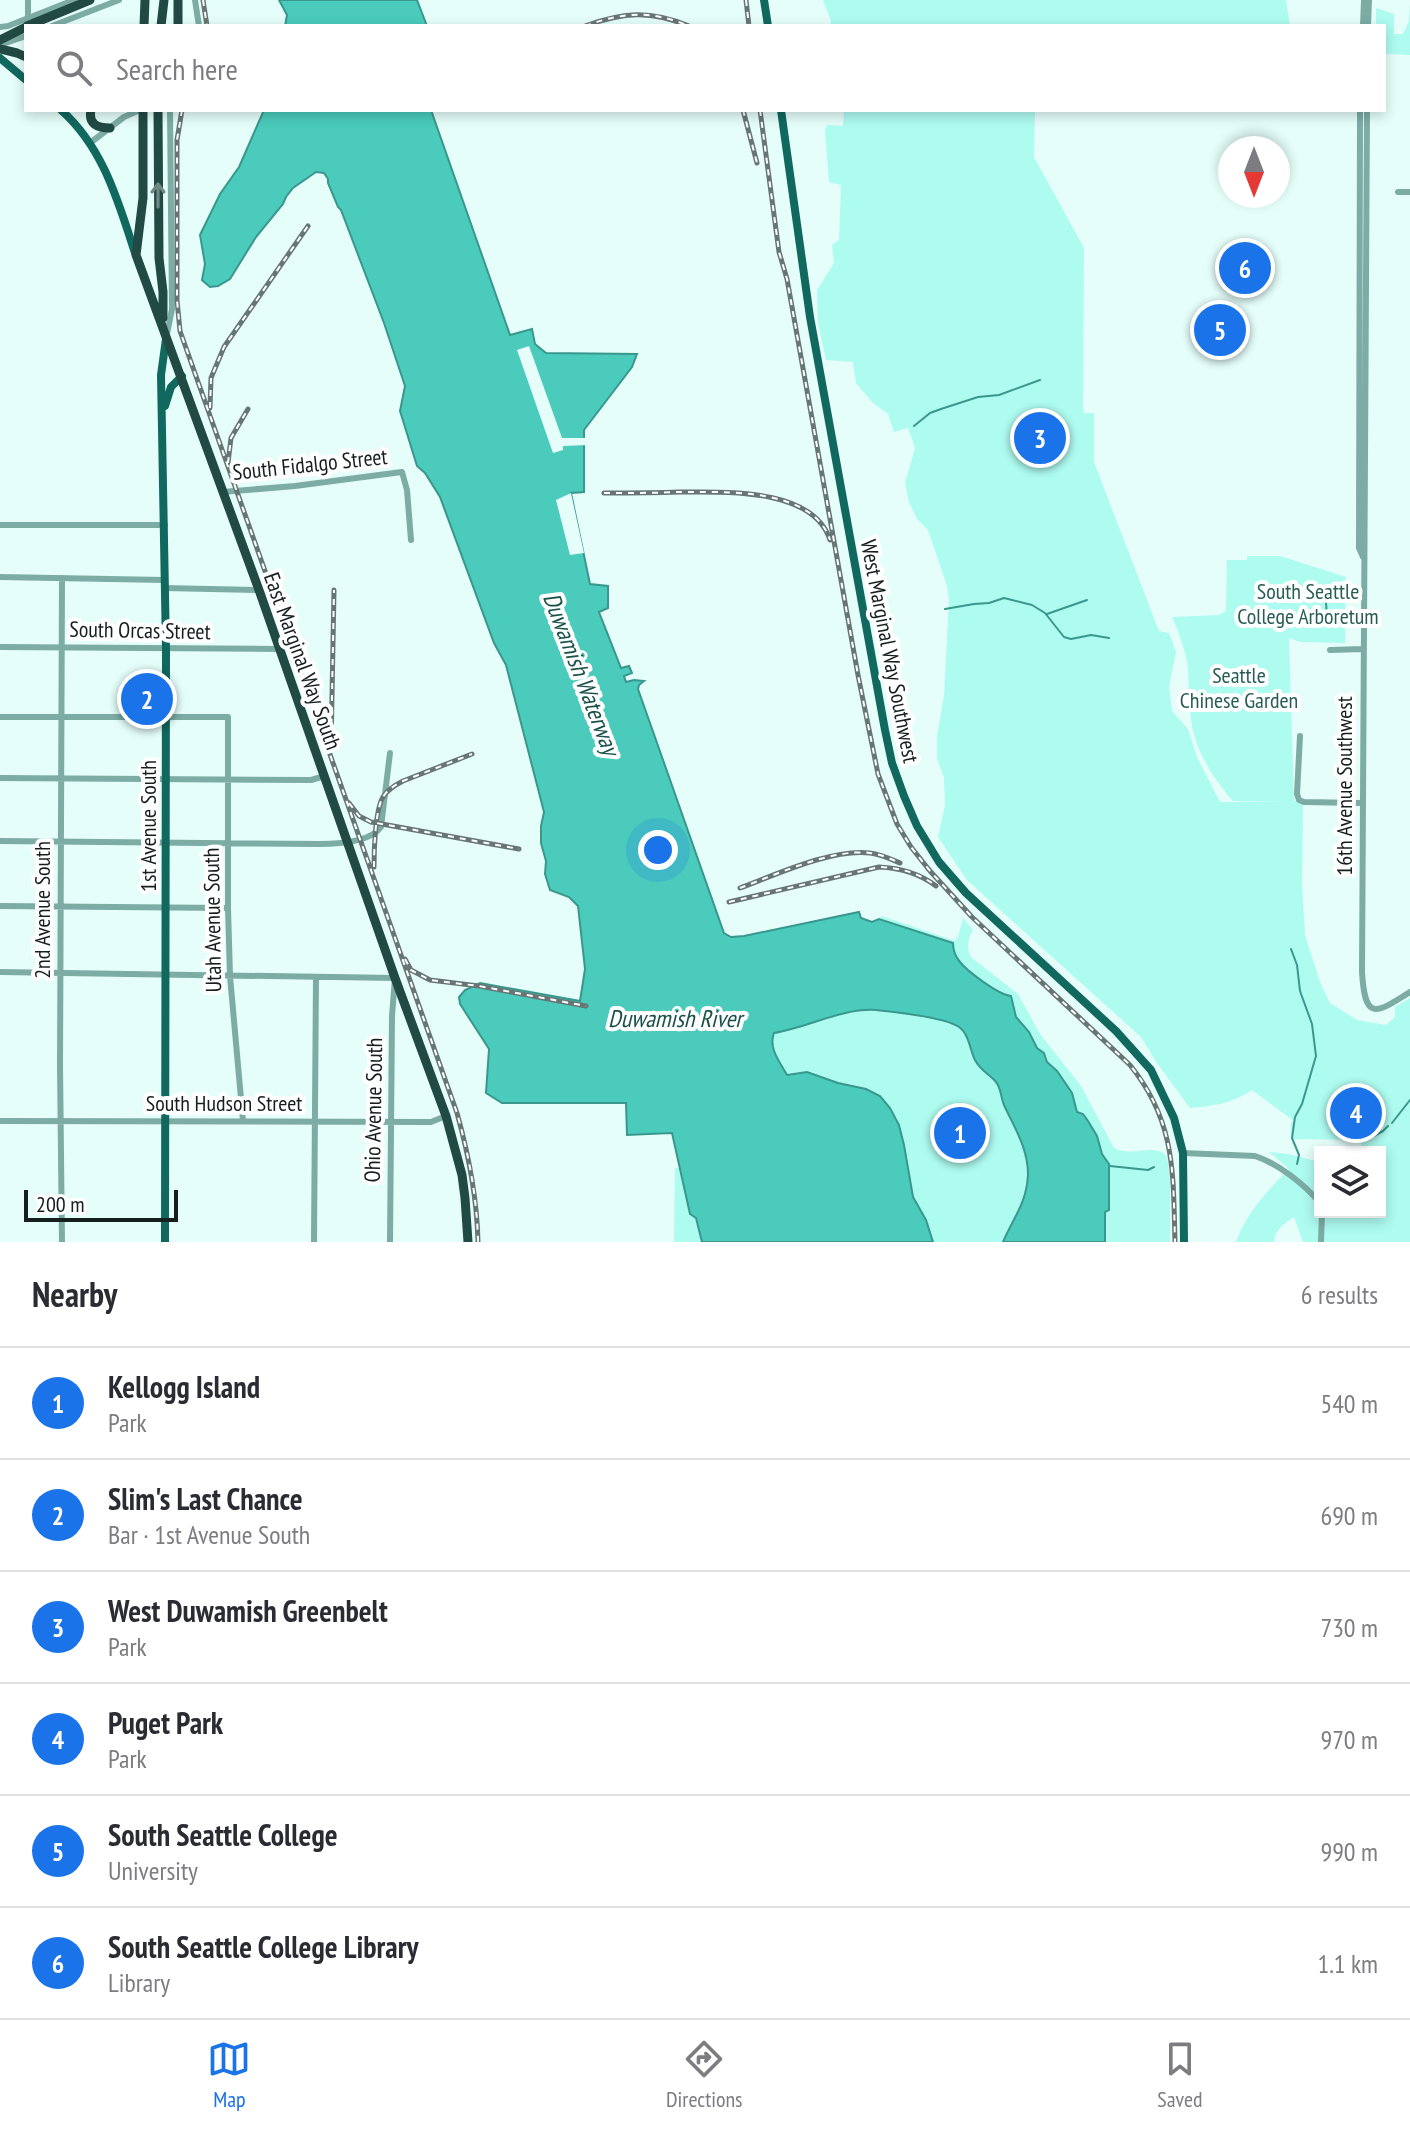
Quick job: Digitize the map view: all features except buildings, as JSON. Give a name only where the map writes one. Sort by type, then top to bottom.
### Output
[{"type":"highway","points":[[27,23],[90,0]]},
{"type":"highway","points":[[144,24],[145,0]]},
{"type":"highway","points":[[161,24],[164,0]]},
{"type":"highway","points":[[178,0],[178,24]]},
{"type":"highway","points":[[24,25],[0,44],[24,56]]},
{"type":"highway","points":[[0,30],[12,32]]},
{"type":"highway","points":[[91,112],[95,126],[110,128]]},
{"type":"highway","points":[[136,255],[143,198],[142,112]]},
{"type":"highway","points":[[158,112],[159,258],[163,325]]},
{"type":"highway","name":"East Marginal Way South","points":[[136,255],[446,1116],[462,1175],[468,1242]]},
{"type":"main road","points":[[764,0],[768,24]]},
{"type":"main road","points":[[0,58],[24,78]]},
{"type":"main road","name":"East Marginal Way South","points":[[63,112],[90,143],[110,180],[136,255]]},
{"type":"main road","name":"West Marginal Way Southwest","points":[[781,112],[816,354],[892,763],[927,845],[952,878],[1116,1031],[1151,1070],[1174,1118],[1183,1153],[1184,1242]]},
{"type":"main road","name":"1st Avenue South","points":[[165,1242],[166,649],[161,375],[167,338]]},
{"type":"main road","name":"1st Avenue South","points":[[163,411],[171,387],[182,376]]},
{"type":"street","points":[[27,23],[28,0]]},
{"type":"street","points":[[0,30],[27,23],[74,0]]},
{"type":"street","points":[[57,24],[107,2],[119,0]]},
{"type":"street","points":[[195,0],[199,24]]},
{"type":"street","points":[[1366,24],[1367,0]]},
{"type":"street","points":[[0,44],[24,37]]},
{"type":"street","points":[[90,143],[124,117],[137,112]]},
{"type":"street","name":"1st Avenue South","points":[[167,338],[172,309],[170,112]]},
{"type":"street","name":"16th Avenue Southwest","points":[[1360,112],[1359,548],[1363,557]]},
{"type":"street","name":"16th Avenue Southwest","points":[[1367,112],[1361,803],[1363,986],[1366,1002],[1375,1010],[1410,992]]},
{"type":"street","points":[[1398,192],[1410,192]]},
{"type":"street","name":"South Fidalgo Street","points":[[222,492],[402,472],[407,490],[411,540]]},
{"type":"street","points":[[0,525],[165,525]]},
{"type":"street","points":[[0,577],[259,590]]},
{"type":"street","name":"2nd Avenue South","points":[[62,578],[62,1242]]},
{"type":"street","name":"South Orcas Street","points":[[0,647],[279,649]]},
{"type":"street","points":[[1330,650],[1363,649]]},
{"type":"street","points":[[0,717],[166,717]]},
{"type":"street","name":"Utah Avenue South","points":[[166,717],[228,717],[230,976],[243,1121]]},
{"type":"street","points":[[1300,736],[1299,800],[1361,803]]},
{"type":"street","points":[[0,841],[332,844],[348,841],[376,833],[381,827],[390,753]]},
{"type":"street","points":[[0,778],[311,780],[325,776]]},
{"type":"street","points":[[0,906],[228,908]]},
{"type":"street","points":[[0,972],[395,978]]},
{"type":"street","points":[[314,1242],[316,978]]},
{"type":"street","name":"Ohio Avenue South","points":[[390,1242],[395,978]]},
{"type":"street","name":"South Hudson Street","points":[[0,1121],[431,1122],[446,1116]]},
{"type":"street","points":[[1183,1153],[1249,1155],[1264,1159],[1289,1175],[1314,1198]]},
{"type":"street","points":[[1321,1242],[1322,1218]]},
{"type":"green space","points":[[823,0],[1286,0],[1290,24],[830,24]]},
{"type":"green space","points":[[1410,4],[1410,55],[1386,54],[1386,24],[1376,24],[1376,8],[1394,14],[1394,34],[1403,34],[1409,21]]},
{"type":"green space","points":[[844,112],[1035,112],[1034,157],[1084,248],[1083,405],[1084,413],[1094,413],[1094,462],[1159,631],[1169,633],[1176,652],[1169,687],[1172,711],[1188,729],[1197,757],[1220,802],[1287,801],[1233,801],[1213,776],[1194,736],[1186,657],[1172,617],[1219,615],[1226,611],[1227,560],[1247,560],[1247,556],[1280,556],[1346,577],[1345,643],[1300,642],[1289,638],[1294,801],[1303,802],[1305,935],[1330,1003],[1357,1020],[1386,1025],[1395,1017],[1395,1007],[1410,998],[1410,1242],[1303,1242],[1294,1217],[1280,1228],[1274,1242],[1236,1242],[1265,1194],[1289,1169],[1269,1152],[1314,1160],[1314,1218],[1386,1218],[1386,1146],[1362,1146],[1361,1140],[1291,1139],[1291,1122],[1294,1121],[1252,1090],[1222,1103],[1190,1108],[1141,1037],[967,880],[938,837],[945,805],[944,777],[937,759],[937,736],[944,696],[947,586],[928,530],[917,519],[909,502],[905,483],[915,448],[908,428],[894,432],[888,414],[872,402],[856,383],[853,362],[826,360],[818,322],[817,290],[834,263],[832,245],[839,240],[841,185],[829,182],[827,125],[843,126]]},
{"type":"green space","points":[[882,916],[955,941],[963,918],[973,930],[968,943],[971,957],[1018,994],[1040,1034],[1081,1086],[1114,1148],[1129,1152],[1155,1150],[1167,1156],[1170,1242],[1082,1242],[1078,1177],[879,919]]},
{"type":"green space","points":[[875,998],[954,1009],[1012,1073],[1042,1242],[906,1242],[803,1091],[760,1055],[773,1019]]},
{"type":"green space","points":[[680,1158],[702,1242],[674,1242],[675,1168],[679,1168]]},
{"type":"water","points":[[279,0],[417,0],[426,24],[285,24],[287,15]]},
{"type":"water","name":"Duwamish River","points":[[263,112],[432,112],[510,335],[532,329],[535,344],[546,353],[637,354],[632,367],[584,430],[584,492],[571,493],[590,584],[608,586],[608,608],[599,612],[621,668],[629,666],[632,673],[624,676],[626,682],[644,681],[638,689],[724,933],[731,937],[744,936],[859,912],[861,918],[872,922],[879,919],[953,943],[956,955],[976,977],[1011,996],[1016,1017],[1072,1093],[1077,1112],[1083,1114],[1097,1136],[1102,1154],[1109,1164],[1105,1242],[1003,1242],[1025,1193],[1028,1174],[1026,1155],[998,1084],[977,1063],[962,1030],[943,1020],[863,1010],[774,1033],[773,1039],[776,1055],[787,1075],[807,1072],[866,1089],[880,1096],[890,1108],[899,1125],[913,1197],[926,1220],[933,1242],[702,1242],[696,1218],[690,1214],[672,1133],[627,1135],[626,1103],[502,1103],[486,1093],[489,1049],[460,1004],[459,997],[465,990],[480,983],[580,1001],[585,969],[578,906],[569,897],[550,890],[541,843],[544,812],[506,665],[494,643],[440,497],[417,466],[400,411],[405,386],[384,323],[324,173],[316,172],[293,188],[256,237],[230,279],[210,287],[202,280],[205,264],[200,235],[220,194],[239,167]]},
{"type":"pier","points":[[529,346],[562,438],[588,438],[588,445],[563,446],[563,450],[553,453],[517,350]]},
{"type":"pier","points":[[571,493],[584,553],[570,555],[556,500]]},
{"type":"waterway","points":[[914,426],[930,413],[978,397],[999,395],[1040,380]]},
{"type":"waterway","points":[[945,609],[1004,598],[1032,605],[1045,613],[1064,637],[1071,639],[1091,635],[1109,638]]},
{"type":"waterway","points":[[1047,614],[1087,600]]},
{"type":"waterway","points":[[1326,603],[1327,615],[1331,616]]},
{"type":"waterway","points":[[1291,949],[1297,965],[1300,991],[1312,1024],[1316,1056],[1295,1117],[1292,1138],[1299,1155],[1297,1164]]},
{"type":"waterway","points":[[1392,1123],[1410,1100]]},
{"type":"waterway","points":[[1368,1139],[1388,1126]]},
{"type":"waterway","points":[[1110,1166],[1148,1170],[1154,1167]]},
{"type":"railway","points":[[203,0],[207,24]]},
{"type":"railway","points":[[746,0],[749,24]]},
{"type":"railway","points":[[592,24],[637,15],[662,17],[683,24]]},
{"type":"railway","points":[[182,112],[177,140],[177,300],[180,331],[457,1113],[472,1177],[478,1242]]},
{"type":"railway","points":[[744,112],[757,163]]},
{"type":"railway","points":[[760,112],[779,252],[787,279],[878,774],[897,824],[930,871],[972,917],[1130,1065],[1145,1086],[1156,1107],[1169,1149],[1175,1242]]},
{"type":"railway","points":[[210,408],[211,378],[224,347],[308,226]]},
{"type":"railway","points":[[228,463],[231,438],[248,409]]},
{"type":"railway","points":[[604,493],[719,492],[765,496],[805,510],[820,523],[830,540]]},
{"type":"railway","points":[[331,749],[334,590]]},
{"type":"railway","points":[[374,867],[378,811],[387,792],[403,781],[472,754]]},
{"type":"railway","points":[[349,803],[359,816],[371,822],[519,849]]},
{"type":"railway","points":[[740,888],[804,864],[839,855],[870,853],[900,863]]},
{"type":"railway","points":[[729,902],[879,867],[909,872],[936,886]]},
{"type":"railway","points":[[405,959],[411,970],[430,980],[586,1006]]},
{"type":"place","name":"South Seattle College Library","points":[[1245,268]]},
{"type":"place","name":"South Seattle College","points":[[1220,330]]},
{"type":"place","name":"West Duwamish Greenbelt","points":[[1040,438]]},
{"type":"place","name":"Slim's Last Chance","points":[[147,699]]},
{"type":"place","name":"Puget Park","points":[[1356,1113]]},
{"type":"place","name":"Kellogg Island","points":[[960,1133]]},
{"type":"park label","name":"South Seattle College Arboretum","points":[[1308,604]]},
{"type":"park label","name":"Seattle Chinese Garden","points":[[1239,688]]},
{"type":"water label","name":"Duwamish Waterway","points":[[581,674]]}]
